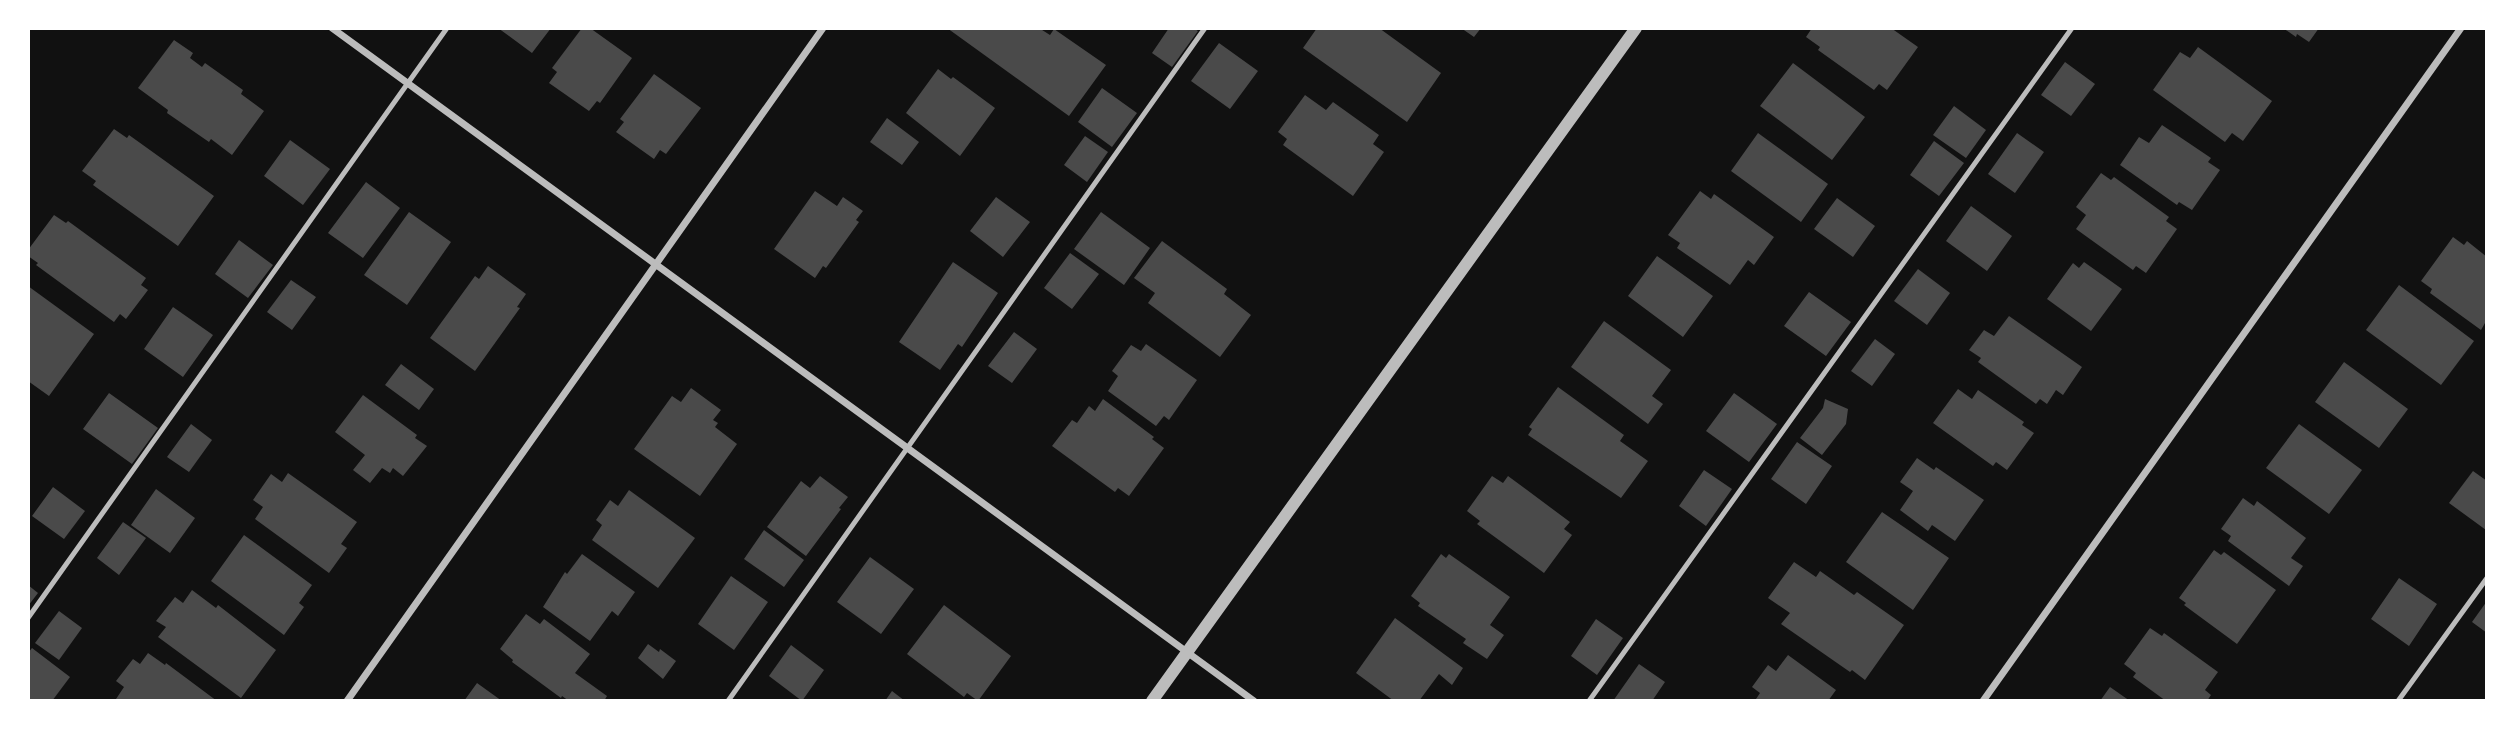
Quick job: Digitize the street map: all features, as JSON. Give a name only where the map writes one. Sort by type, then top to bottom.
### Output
[{"type":"street","points":[[332,28],[1254,701]]},
{"type":"street","points":[[347,701],[823,28]]},
{"type":"street","points":[[1152,701],[1636,28]]},
{"type":"street","points":[[1983,701],[2461,28]]},
{"type":"lane","points":[[28,618],[447,28]]},
{"type":"lane","points":[[728,701],[1205,28]]},
{"type":"lane","points":[[1589,701],[2072,28]]},
{"type":"lane","points":[[2398,701],[2487,578]]},
{"type":"building","points":[[498,28],[551,28],[532,53]]},
{"type":"building","points":[[582,28],[590,28],[632,58],[600,103],[597,101],[589,111],[549,83],[557,72],[552,68]]},
{"type":"building","points":[[947,28],[1039,28],[1050,35],[1054,29],[1106,65],[1069,116]]},
{"type":"building","points":[[1169,28],[1193,28],[1198,31],[1172,67],[1152,53]]},
{"type":"building","points":[[1317,28],[1379,28],[1441,73],[1407,122],[1303,48]]},
{"type":"building","points":[[1461,28],[1481,28],[1474,37]]},
{"type":"building","points":[[1812,28],[1891,28],[1918,47],[1887,90],[1879,84],[1874,90],[1818,50],[1820,47],[1806,37]]},
{"type":"building","points":[[2283,28],[2319,28],[2309,42]]},
{"type":"building","points":[[174,40],[193,53],[190,58],[202,67],[205,63],[243,90],[241,94],[264,111],[232,155],[167,113],[168,110],[138,88]]},
{"type":"building","points":[[1219,43],[1258,71],[1230,109],[1191,81]]},
{"type":"building","points":[[2198,47],[2272,101],[2243,141],[2232,133],[2225,142],[2153,90],[2180,52],[2190,58]]},
{"type":"building","points":[[2065,62],[2095,84],[2071,116],[2041,95]]},
{"type":"building","points":[[1793,63],[1865,117],[1832,160],[1760,106]]},
{"type":"building","points":[[938,69],[995,108],[960,156],[906,113]]},
{"type":"building","points":[[654,74],[701,108],[666,154],[660,150],[654,159],[616,132],[624,122],[620,119]]},
{"type":"building","points":[[1102,88],[1137,113],[1112,147],[1078,122]]},
{"type":"building","points":[[1305,95],[1326,110],[1333,102],[1379,135],[1373,144],[1384,152],[1353,196],[1283,145],[1287,139],[1278,132]]},
{"type":"building","points":[[1954,106],[1986,130],[1966,158],[1933,135]]},
{"type":"building","points":[[887,118],[919,142],[902,165],[870,142]]},
{"type":"building","points":[[2162,125],[2211,158],[2208,162],[2220,170],[2192,210],[2179,202],[2177,205],[2120,165],[2139,137],[2149,143]]},
{"type":"building","points":[[114,129],[127,138],[129,135],[214,196],[178,246],[93,185],[96,181],[82,171]]},
{"type":"building","points":[[1758,133],[1828,184],[1801,222],[1731,171]]},
{"type":"building","points":[[2017,133],[2044,152],[2015,193],[1988,174]]},
{"type":"building","points":[[1085,136],[1108,152],[1087,182],[1064,165]]},
{"type":"building","points":[[290,140],[330,169],[303,205],[264,176]]},
{"type":"building","points":[[1934,141],[1964,163],[1939,196],[1910,175]]},
{"type":"building","points":[[2101,173],[2111,180],[2114,177],[2169,217],[2166,221],[2177,229],[2146,273],[2136,266],[2133,270],[2076,229],[2086,215],[2076,207]]},
{"type":"building","points":[[366,182],[400,208],[363,258],[328,233]]},
{"type":"building","points":[[815,191],[837,206],[843,197],[863,211],[856,220],[859,222],[826,268],[823,266],[815,278],[774,249]]},
{"type":"building","points":[[1700,191],[1711,199],[1714,194],[1774,237],[1754,265],[1748,260],[1730,285],[1677,248],[1680,243],[1668,235]]},
{"type":"building","points":[[996,197],[1030,222],[1003,257],[970,231]]},
{"type":"building","points":[[1837,198],[1875,226],[1853,257],[1814,229]]},
{"type":"building","points":[[1971,206],[2012,236],[1987,271],[1946,241]]},
{"type":"building","points":[[409,212],[451,242],[407,305],[364,275]]},
{"type":"building","points":[[1101,212],[1150,248],[1124,285],[1074,249]]},
{"type":"building","points":[[54,215],[66,223],[68,221],[146,278],[141,285],[148,290],[126,319],[120,314],[114,322],[36,265],[38,263],[28,256],[28,250]]},
{"type":"building","points":[[2453,237],[2464,245],[2467,241],[2487,257],[2487,324],[2485,323],[2481,330],[2430,293],[2432,289],[2421,281]]},
{"type":"building","points":[[239,240],[273,265],[248,298],[215,274]]},
{"type":"building","points":[[1162,241],[1227,289],[1224,294],[1251,315],[1220,357],[1148,303],[1155,293],[1134,278]]},
{"type":"building","points":[[1070,253],[1099,274],[1072,309],[1044,288]]},
{"type":"building","points":[[1657,256],[1713,296],[1683,337],[1628,296]]},
{"type":"building","points":[[953,262],[998,293],[962,347],[958,344],[940,370],[899,342]]},
{"type":"building","points":[[2084,262],[2122,289],[2091,331],[2047,299],[2073,263],[2079,268]]},
{"type":"building","points":[[488,266],[526,294],[517,307],[520,308],[475,371],[430,338],[475,276],[479,279]]},
{"type":"building","points":[[1918,269],[1950,293],[1927,325],[1894,301]]},
{"type":"building","points":[[291,280],[316,297],[292,330],[267,312]]},
{"type":"building","points":[[2399,285],[2474,341],[2441,385],[2366,330]]},
{"type":"building","points":[[28,286],[94,334],[49,396],[28,381]]},
{"type":"building","points":[[1809,292],[1851,322],[1826,356],[1784,326]]},
{"type":"building","points":[[173,307],[213,335],[183,377],[144,349]]},
{"type":"building","points":[[2009,316],[2082,367],[2063,395],[2056,390],[2047,404],[2040,399],[2036,404],[1978,362],[1981,358],[1969,350],[1984,330],[1994,336]]},
{"type":"building","points":[[1604,321],[1671,370],[1652,396],[1663,404],[1648,424],[1571,367]]},
{"type":"building","points":[[1014,332],[1037,349],[1012,383],[988,366]]},
{"type":"building","points":[[1875,339],[1895,354],[1872,386],[1851,371]]},
{"type":"building","points":[[1146,344],[1197,380],[1169,420],[1164,416],[1156,426],[1108,391],[1118,376],[1112,371],[1131,345],[1141,351]]},
{"type":"building","points":[[2344,362],[2408,409],[2379,448],[2315,402]]},
{"type":"building","points":[[401,364],[434,389],[419,410],[385,385]]},
{"type":"building","points":[[1558,387],[1624,435],[1620,441],[1648,461],[1621,498],[1528,435],[1532,429],[1529,427]]},
{"type":"building","points":[[691,388],[721,410],[713,420],[718,423],[715,427],[737,444],[700,496],[634,449],[672,396],[681,402]]},
{"type":"building","points":[[1958,389],[1972,399],[1978,390],[2024,422],[2022,425],[2034,433],[2007,470],[1996,462],[1993,466],[1933,423]]},
{"type":"building","points":[[109,393],[158,428],[132,464],[83,429]]},
{"type":"building","points":[[1734,393],[1777,424],[1749,462],[1706,431]]},
{"type":"building","points":[[363,395],[417,435],[415,438],[427,446],[403,476],[393,468],[390,473],[382,468],[370,483],[353,470],[365,455],[335,432]]},
{"type":"building","points":[[1103,399],[1154,437],[1152,439],[1164,448],[1129,496],[1118,488],[1115,492],[1052,446],[1072,420],[1077,423],[1089,406],[1095,411]]},
{"type":"building","points":[[1825,399],[1848,409],[1846,424],[1822,455],[1800,438],[1823,408]]},
{"type":"building","points":[[191,424],[212,440],[189,472],[167,457]]},
{"type":"building","points":[[2299,424],[2362,470],[2329,514],[2266,468]]},
{"type":"building","points":[[1797,442],[1832,466],[1806,504],[1771,479]]},
{"type":"building","points":[[1917,458],[1934,470],[1936,467],[1984,500],[1955,541],[1932,525],[1928,531],[1900,510],[1913,491],[1900,482]]},
{"type":"building","points":[[1704,470],[1732,489],[1706,526],[1679,506]]},
{"type":"building","points":[[2473,471],[2487,481],[2486,530],[2449,503]]},
{"type":"building","points":[[288,473],[357,522],[341,544],[347,548],[329,573],[255,519],[263,507],[253,500],[271,474],[282,482]]},
{"type":"building","points":[[820,476],[848,497],[806,556],[767,527],[801,481],[810,488]]},
{"type":"building","points":[[1492,476],[1503,483],[1508,476],[1570,522],[1564,529],[1572,535],[1544,573],[1477,524],[1480,521],[1467,511]]},
{"type":"building","points":[[53,487],[85,511],[64,539],[32,516]]},
{"type":"building","points":[[156,489],[195,518],[170,553],[131,525]]},
{"type":"building","points":[[629,490],[695,538],[658,588],[592,540],[602,525],[596,520],[610,500],[618,506]]},
{"type":"building","points":[[2243,498],[2254,506],[2257,501],[2306,538],[2291,558],[2303,566],[2289,586],[2228,541],[2231,536],[2221,529]]},
{"type":"building","points":[[1882,512],[1949,558],[1913,610],[1846,562]]},
{"type":"building","points":[[123,522],[146,538],[119,575],[97,558]]},
{"type":"building","points":[[764,530],[804,560],[784,587],[744,559]]},
{"type":"building","points":[[244,535],[312,585],[299,603],[304,607],[284,635],[211,581]]},
{"type":"building","points":[[2214,550],[2221,555],[2224,552],[2276,590],[2237,644],[2184,605],[2186,603],[2179,598]]},
{"type":"building","points":[[582,554],[635,592],[618,616],[612,611],[590,641],[543,607],[565,572],[567,574]]},
{"type":"building","points":[[1441,554],[1446,558],[1449,554],[1510,597],[1490,625],[1504,635],[1487,659],[1463,643],[1466,639],[1418,606],[1420,603],[1411,596]]},
{"type":"building","points":[[870,557],[914,589],[881,634],[837,602]]},
{"type":"building","points":[[1794,562],[1816,577],[1820,571],[1854,595],[1857,592],[1904,625],[1865,680],[1781,624],[1790,613],[1768,598]]},
{"type":"building","points":[[731,576],[768,602],[734,650],[698,624]]},
{"type":"building","points":[[2399,578],[2437,604],[2409,646],[2371,619]]},
{"type":"building","points":[[28,585],[38,593],[28,606]]},
{"type":"building","points":[[192,590],[216,608],[218,605],[276,650],[241,698],[158,637],[166,627],[156,621],[175,597],[183,603]]},
{"type":"building","points":[[2487,601],[2487,633],[2472,622]]},
{"type":"building","points":[[944,605],[1011,656],[978,701],[967,693],[964,697],[907,654]]},
{"type":"building","points":[[59,611],[82,628],[59,660],[35,643]]},
{"type":"building","points":[[526,614],[540,624],[544,619],[590,654],[575,673],[607,696],[604,701],[569,701],[562,696],[561,698],[512,662],[500,649]]},
{"type":"building","points":[[1395,618],[1463,668],[1452,685],[1439,674],[1419,701],[1394,701],[1356,673]]},
{"type":"building","points":[[1596,619],[1623,638],[1597,675],[1571,656]]},
{"type":"building","points":[[2150,628],[2162,636],[2164,633],[2218,672],[2205,690],[2211,695],[2207,701],[2166,701],[2133,677],[2136,673],[2124,664]]},
{"type":"building","points":[[648,644],[676,661],[663,679],[638,658]]},
{"type":"building","points":[[791,645],[824,670],[802,701],[769,676]]},
{"type":"building","points":[[32,648],[70,677],[52,701],[28,701],[28,653]]},
{"type":"building","points":[[148,653],[217,701],[118,701],[116,699],[124,687],[116,681],[133,659],[140,664]]},
{"type":"building","points":[[1788,655],[1836,690],[1828,701],[1756,699],[1760,693],[1752,687],[1768,665],[1776,671]]},
{"type":"building","points":[[1639,664],[1665,682],[1652,701],[1613,701]]},
{"type":"building","points":[[477,683],[502,701],[464,701]]},
{"type":"building","points":[[2110,687],[2130,701],[2100,701]]},
{"type":"building","points":[[892,691],[905,701],[885,701]]}]
